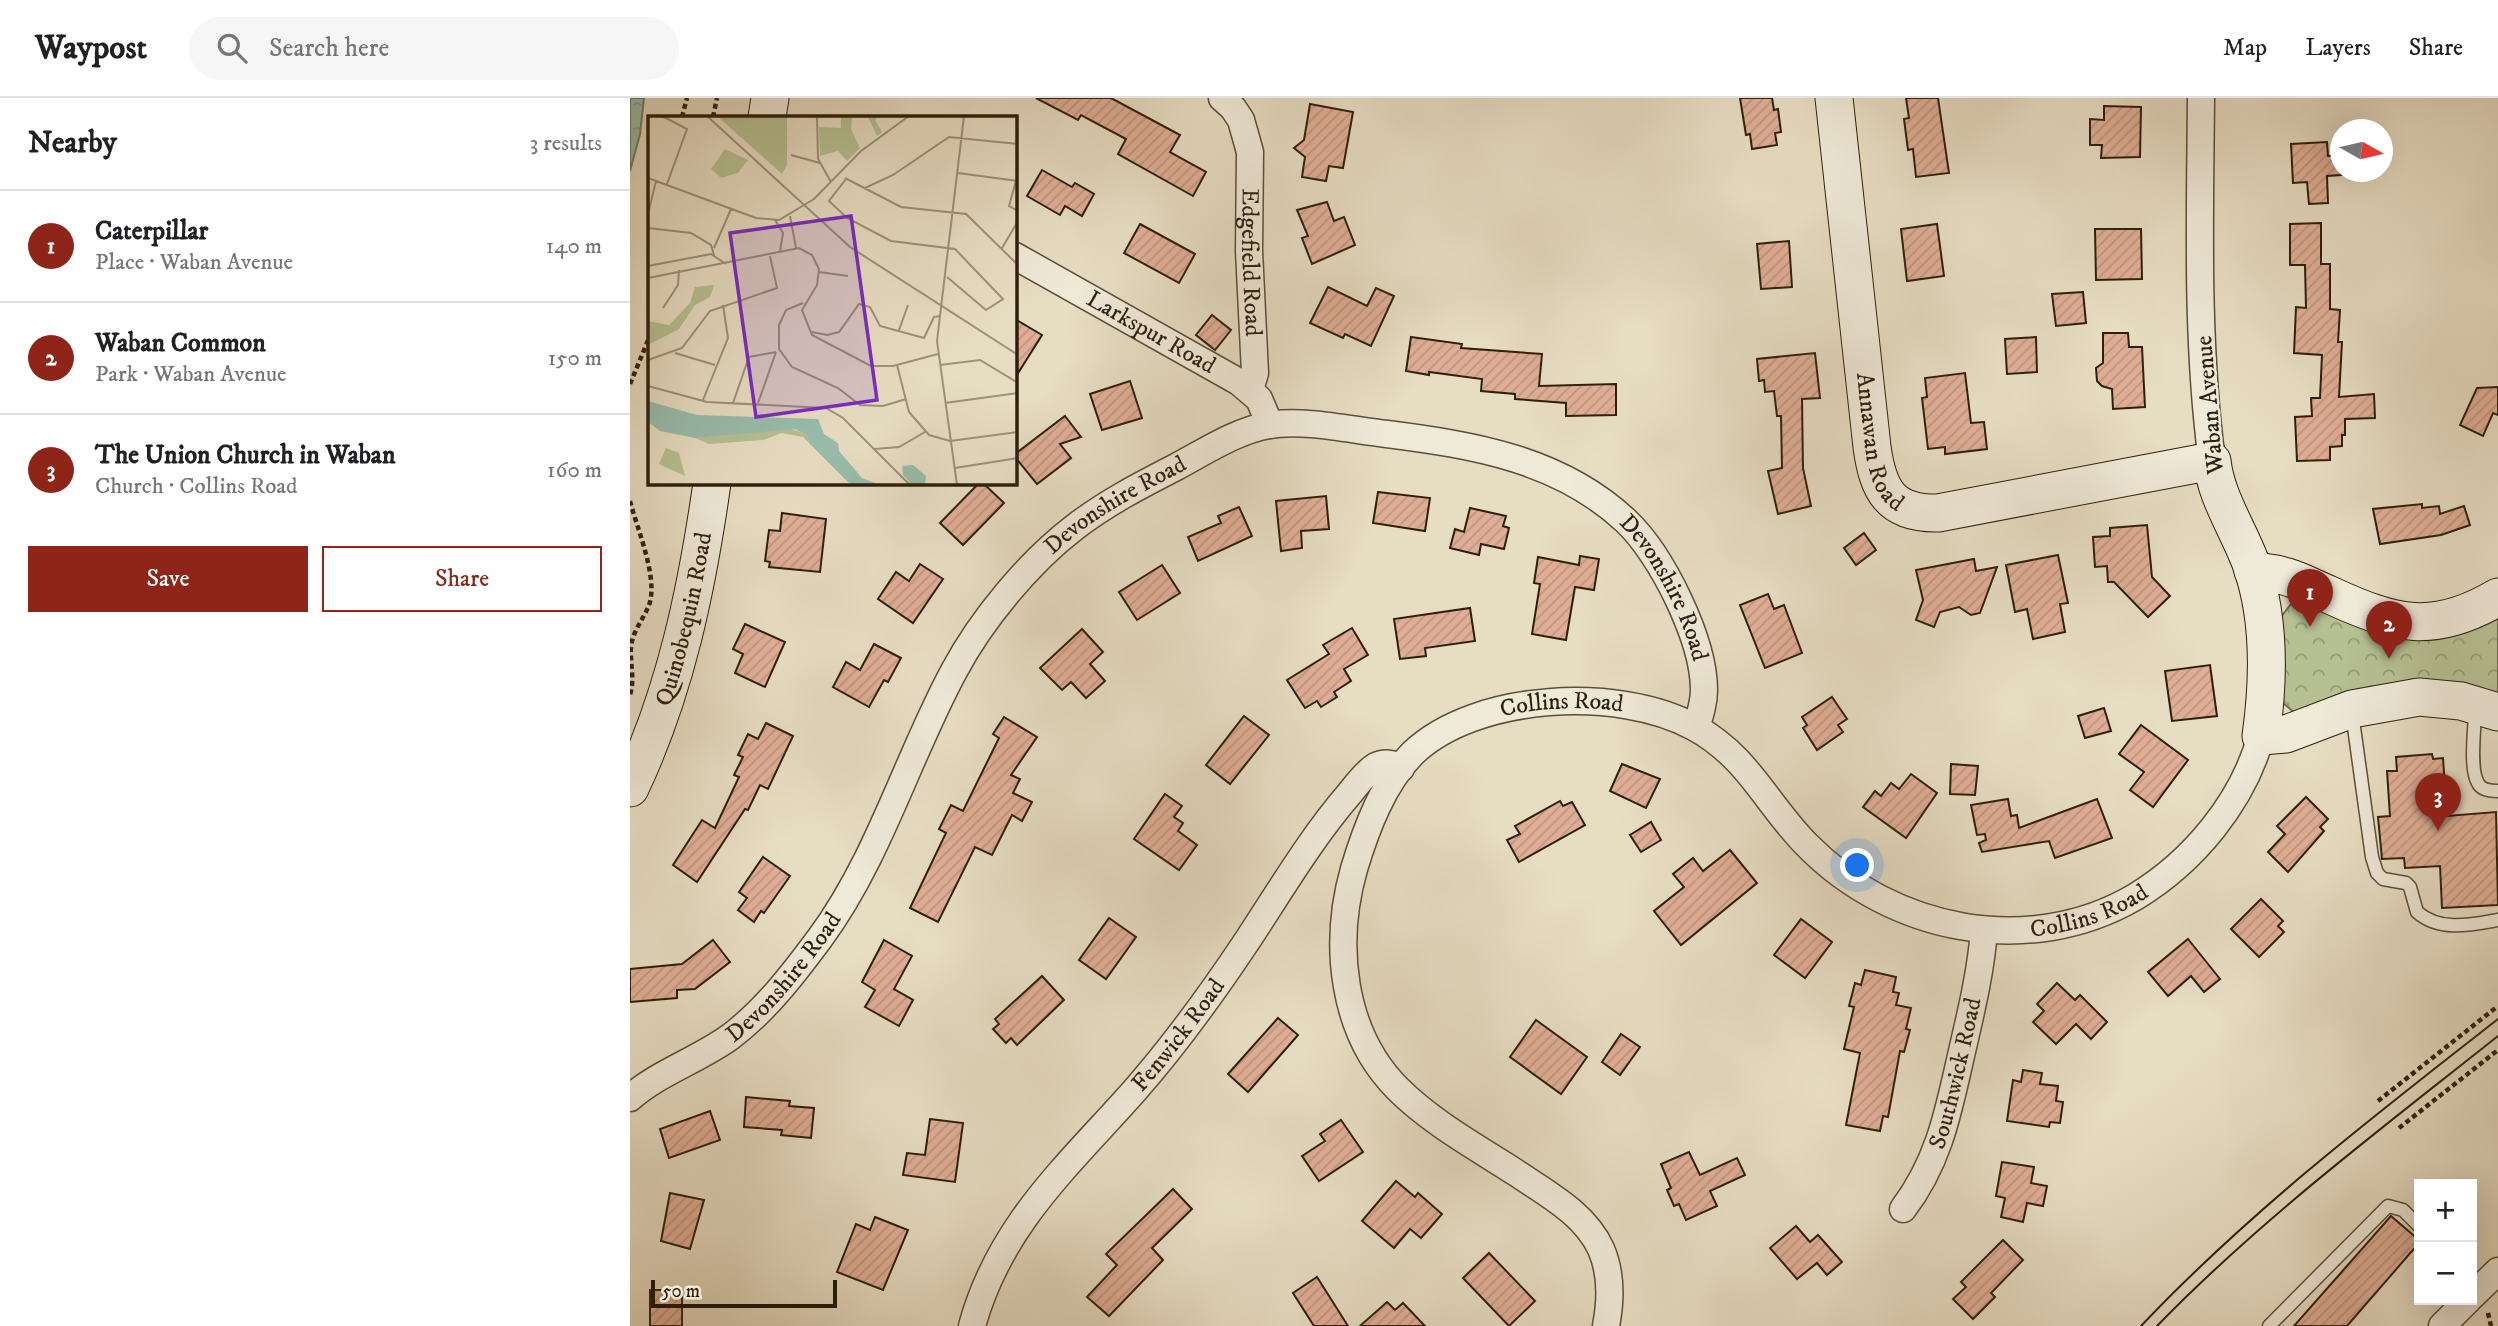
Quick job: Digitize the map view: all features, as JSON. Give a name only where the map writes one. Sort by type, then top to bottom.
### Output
[{"type":"street","points":[[767,116],[770,98]]},
{"type":"street","name":"Edgefield Road","points":[[1222,98],[1237,114],[1247,134],[1251,171],[1249,262],[1255,373],[1250,390]]},
{"type":"street","name":"Annawan Road","points":[[1834,98],[1872,447],[1877,475],[1889,497],[1910,511],[1938,513],[2212,461]]},
{"type":"street","name":"Waban Avenue","points":[[2201,98],[2200,266],[2207,422],[2220,495],[2253,571]]},
{"type":"street","name":"Larkspur Road","points":[[1017,257],[1250,390],[1264,408],[1270,425]]},
{"type":"street","name":"Devonshire Road","points":[[632,1096],[730,1037],[786,981],[822,934],[838,912],[865,862],[953,671],[978,633],[1031,568],[1072,529],[1112,501],[1220,443],[1270,425],[1315,426],[1442,441],[1478,448],[1513,457],[1556,473],[1601,500],[1636,531],[1665,571],[1675,593],[1703,674],[1703,701],[1696,728]]},
{"type":"street","name":"Quinobequin Road","points":[[630,788],[654,732],[681,647],[701,563],[712,485]]},
{"type":"street","points":[[2253,571],[2292,576],[2360,608],[2404,621],[2429,622],[2449,619],[2498,597]]},
{"type":"street","name":"Collins Road","points":[[1606,1326],[1610,1286],[1607,1268],[1602,1251],[1583,1223],[1557,1200],[1406,1097],[1373,1058],[1356,1022],[1343,958],[1346,903],[1368,827],[1378,804],[1401,768],[1427,743],[1456,727],[1491,714],[1550,702],[1581,700],[1632,704],[1696,728],[1748,769],[1804,843],[1863,890],[1907,911],[1984,930],[2032,930],[2082,920],[2116,907],[2163,878],[2189,855],[2225,810],[2251,766],[2261,736],[2264,695],[2264,630],[2260,592],[2253,571]]},
{"type":"street","points":[[2261,736],[2286,734],[2303,729],[2352,709],[2419,697],[2446,698],[2487,709]]},
{"type":"street","name":"Fenwick Road","points":[[972,1326],[998,1258],[1042,1192],[1171,1047],[1220,982],[1306,851],[1347,797],[1378,765],[1390,764],[1401,768]]},
{"type":"street","name":"Southwick Road","points":[[1903,1209],[1930,1168],[1945,1127],[1979,976],[1984,930]]},
{"type":"street","points":[[2442,1326],[2480,1290]]},
{"type":"lane","points":[[2352,709],[2365,816],[2377,873],[2383,879],[2406,883],[2410,887],[2417,912],[2436,923],[2460,925],[2498,920]]},
{"type":"lane","points":[[2487,709],[2475,772],[2482,788],[2498,791]]},
{"type":"lane","points":[[2269,1326],[2388,1206],[2403,1210],[2414,1221]]},
{"type":"path","points":[[682,116],[687,98]]},
{"type":"path","points":[[713,116],[717,98]]},
{"type":"path","points":[[630,384],[648,340]]},
{"type":"path","points":[[630,501],[652,582],[650,603],[635,628],[631,648],[634,683],[630,695]]},
{"type":"path","points":[[2378,1101],[2498,1006]]},
{"type":"path","points":[[2399,1128],[2498,1050]]},
{"type":"path","points":[[2480,1290],[2491,1326]]},
{"type":"green space","points":[[2305,598],[2498,612],[2498,697],[2295,713],[2283,703],[2281,617],[2291,604]]},
{"type":"water","points":[[630,98],[644,98],[640,134],[630,171]]},
{"type":"building","points":[[1036,98],[1111,98],[1180,135],[1170,152],[1206,172],[1193,196],[1118,154],[1126,139],[1081,115],[1078,120]]},
{"type":"building","points":[[1740,98],[1772,98],[1774,110],[1778,109],[1781,132],[1775,133],[1777,145],[1752,149],[1750,134],[1746,135]]},
{"type":"building","points":[[1906,98],[1938,98],[1949,173],[1916,177],[1913,149],[1908,150],[1904,119],[1909,118]]},
{"type":"building","points":[[1310,104],[1353,112],[1343,168],[1329,166],[1326,181],[1302,177],[1305,157],[1294,148],[1304,140]]},
{"type":"building","points":[[2104,106],[2141,107],[2140,157],[2101,158],[2102,145],[2090,145],[2090,119],[2104,120]]},
{"type":"building","points":[[2327,142],[2330,156],[2330,176],[2327,176],[2328,203],[2309,204],[2307,182],[2293,183],[2291,144]]},
{"type":"building","points":[[1042,170],[1072,187],[1075,183],[1094,194],[1082,216],[1065,206],[1060,215],[1027,196]]},
{"type":"building","points":[[1327,202],[1334,221],[1344,217],[1355,245],[1312,264],[1302,238],[1308,236],[1297,210]]},
{"type":"building","points":[[2321,223],[2321,264],[2330,264],[2330,309],[2340,310],[2338,342],[2342,342],[2339,397],[2374,394],[2375,418],[2345,419],[2342,446],[2330,447],[2330,460],[2297,461],[2295,417],[2312,416],[2311,398],[2320,398],[2322,355],[2294,353],[2296,307],[2306,308],[2305,265],[2290,265],[2290,224]]},
{"type":"building","points":[[1140,224],[1195,254],[1179,283],[1124,253]]},
{"type":"building","points":[[1937,224],[1944,276],[1907,281],[1901,229]]},
{"type":"building","points":[[2095,229],[2141,229],[2142,279],[2096,280]]},
{"type":"building","points":[[1789,241],[1792,287],[1761,289],[1757,244]]},
{"type":"building","points":[[1328,287],[1367,306],[1376,288],[1394,296],[1371,346],[1345,334],[1343,338],[1310,323]]},
{"type":"building","points":[[2083,292],[2086,323],[2056,326],[2052,294]]},
{"type":"building","points":[[1212,315],[1231,330],[1215,350],[1196,335]]},
{"type":"building","points":[[1017,320],[1042,335],[1017,375]]},
{"type":"building","points":[[2103,333],[2128,333],[2129,347],[2142,347],[2145,407],[2113,409],[2112,389],[2097,381],[2096,368],[2103,363]]},
{"type":"building","points":[[1411,337],[1462,344],[1461,348],[1542,354],[1539,386],[1616,384],[1616,415],[1566,416],[1566,403],[1515,399],[1515,394],[1481,391],[1482,379],[1406,371]]},
{"type":"building","points":[[2036,337],[2037,372],[2007,374],[2005,339]]},
{"type":"building","points":[[1815,353],[1820,398],[1802,399],[1803,468],[1811,506],[1778,514],[1768,471],[1782,468],[1781,416],[1777,416],[1774,391],[1765,392],[1764,380],[1759,381],[1757,359]]},
{"type":"building","points":[[1965,373],[1971,423],[1984,422],[1987,449],[1945,454],[1945,447],[1928,449],[1922,398],[1927,397],[1925,378]]},
{"type":"building","points":[[1130,381],[1142,418],[1102,430],[1090,394]]},
{"type":"building","points":[[2498,387],[2498,415],[2493,413],[2483,436],[2460,425],[2477,388]]},
{"type":"building","points":[[1065,416],[1081,437],[1060,444],[1071,458],[1037,484],[1017,459],[1017,452]]},
{"type":"building","points":[[977,485],[985,485],[1004,503],[963,545],[940,523]]},
{"type":"building","points":[[1378,492],[1430,498],[1425,531],[1373,523]]},
{"type":"building","points":[[1326,496],[1329,529],[1301,531],[1302,548],[1281,551],[1276,501]]},
{"type":"building","points":[[2422,504],[2422,508],[2439,506],[2440,514],[2464,506],[2470,525],[2441,535],[2380,544],[2373,509]]},
{"type":"building","points":[[1239,507],[1252,536],[1198,561],[1188,537],[1221,523],[1218,516]]},
{"type":"building","points":[[1470,508],[1506,516],[1503,526],[1509,528],[1504,549],[1481,544],[1479,555],[1450,548],[1455,529],[1464,532]]},
{"type":"building","points":[[782,513],[826,519],[820,572],[769,567],[770,562],[765,561],[769,530],[780,531]]},
{"type":"building","points":[[2147,525],[2152,577],[2170,596],[2148,617],[2114,582],[2108,582],[2107,566],[2095,567],[2093,537],[2110,536],[2110,528]]},
{"type":"building","points":[[1864,533],[1876,550],[1856,565],[1844,548]]},
{"type":"building","points":[[2058,555],[2068,603],[2060,604],[2065,632],[2033,639],[2027,609],[2015,612],[2006,565]]},
{"type":"building","points":[[1580,556],[1599,559],[1594,590],[1575,587],[1566,640],[1532,634],[1540,584],[1534,583],[1538,557],[1579,565]]},
{"type":"building","points":[[1974,559],[1976,571],[1997,567],[1980,613],[1971,615],[1959,607],[1940,612],[1934,627],[1916,620],[1923,600],[1916,570]]},
{"type":"building","points":[[920,564],[943,579],[913,623],[878,599],[896,572],[909,581]]},
{"type":"building","points":[[1162,565],[1180,593],[1137,620],[1119,592]]},
{"type":"building","points":[[1768,594],[1774,609],[1784,605],[1802,653],[1765,668],[1740,605]]},
{"type":"building","points":[[1470,608],[1475,641],[1425,648],[1426,656],[1400,659],[1394,619]]},
{"type":"building","points":[[745,624],[785,642],[765,687],[735,673],[743,654],[733,649]]},
{"type":"building","points":[[1352,628],[1368,655],[1344,669],[1351,681],[1334,692],[1337,697],[1321,707],[1317,701],[1305,708],[1287,680],[1329,654],[1323,645]]},
{"type":"building","points":[[1082,629],[1103,652],[1090,664],[1105,681],[1086,698],[1071,682],[1062,690],[1040,668]]},
{"type":"building","points":[[874,644],[901,658],[888,682],[884,680],[869,707],[833,687],[846,662],[860,670]]},
{"type":"building","points":[[2210,665],[2217,716],[2172,721],[2165,671]]},
{"type":"building","points":[[1832,697],[1847,719],[1838,725],[1843,732],[1817,750],[1803,728],[1807,725],[1802,717]]},
{"type":"building","points":[[2104,708],[2111,731],[2085,738],[2078,716]]},
{"type":"building","points":[[1244,716],[1269,735],[1230,784],[1206,765]]},
{"type":"building","points":[[1004,717],[1037,737],[1011,775],[1020,779],[1013,793],[1032,802],[1022,821],[1012,815],[992,855],[975,847],[938,922],[910,908],[946,833],[939,829],[951,805],[963,811],[999,738],[993,734]]},
{"type":"building","points":[[766,723],[793,736],[768,789],[760,785],[748,810],[745,809],[697,882],[673,865],[702,820],[715,828],[739,777],[734,775],[743,757],[738,755],[748,734],[758,739]]},
{"type":"building","points":[[2141,725],[2188,760],[2153,807],[2130,790],[2144,772],[2119,754]]},
{"type":"building","points":[[2432,754],[2433,759],[2443,758],[2447,816],[2496,812],[2498,905],[2442,908],[2440,866],[2405,868],[2404,858],[2382,859],[2378,817],[2390,816],[2387,771],[2397,771],[2396,757]]},
{"type":"building","points":[[1622,764],[1660,779],[1646,808],[1610,791]]},
{"type":"building","points":[[1951,764],[1978,766],[1975,795],[1950,794]]},
{"type":"building","points":[[1911,774],[1937,793],[1906,838],[1863,807],[1875,791],[1881,796],[1891,783],[1899,789]]},
{"type":"building","points":[[1165,794],[1182,806],[1174,817],[1183,823],[1178,831],[1197,845],[1179,870],[1134,839]]},
{"type":"building","points":[[2306,797],[2328,819],[2320,827],[2324,831],[2288,872],[2268,852],[2285,834],[2277,826]]},
{"type":"building","points":[[2008,799],[2011,816],[2017,815],[2019,828],[2097,799],[2112,838],[2055,858],[2049,841],[1982,852],[1979,843],[1986,840],[1985,834],[1977,835],[1971,805]]},
{"type":"building","points":[[1560,801],[1563,806],[1572,802],[1585,825],[1519,862],[1507,840],[1520,834],[1515,826]]},
{"type":"building","points":[[1651,822],[1661,840],[1641,852],[1630,835]]},
{"type":"building","points":[[1730,850],[1757,883],[1681,945],[1654,911],[1684,887],[1673,874],[1693,858],[1703,871]]},
{"type":"building","points":[[763,857],[790,876],[764,913],[761,911],[754,922],[738,910],[747,898],[739,892]]},
{"type":"building","points":[[2261,899],[2283,921],[2278,926],[2284,932],[2259,957],[2231,929]]},
{"type":"building","points":[[1109,918],[1136,937],[1106,979],[1079,960]]},
{"type":"building","points":[[1801,919],[1832,942],[1805,978],[1774,955]]},
{"type":"building","points":[[2188,939],[2220,979],[2204,992],[2191,976],[2168,996],[2148,972]]},
{"type":"building","points":[[713,940],[730,962],[695,989],[677,990],[677,998],[630,1002],[630,969],[682,964]]},
{"type":"building","points":[[884,940],[912,956],[894,989],[913,1000],[899,1026],[865,1007],[875,990],[862,982]]},
{"type":"building","points":[[1865,970],[1896,977],[1893,992],[1899,993],[1896,1005],[1911,1008],[1906,1029],[1910,1030],[1904,1052],[1900,1051],[1888,1117],[1883,1116],[1880,1131],[1846,1125],[1860,1053],[1844,1049],[1854,1007],[1849,1006],[1855,983],[1861,985]]},
{"type":"building","points":[[1042,976],[1064,1000],[1017,1045],[1011,1038],[1006,1043],[993,1029],[999,1024],[995,1019]]},
{"type":"building","points":[[2057,983],[2075,1000],[2080,995],[2107,1022],[2091,1039],[2076,1024],[2056,1044],[2033,1022],[2044,1011],[2037,1004]]},
{"type":"building","points":[[1278,1018],[1298,1035],[1248,1092],[1228,1074]]},
{"type":"building","points":[[1536,1020],[1587,1057],[1561,1094],[1510,1057]]},
{"type":"building","points":[[1621,1034],[1640,1047],[1620,1075],[1602,1062]]},
{"type":"building","points":[[2023,1070],[2042,1073],[2040,1084],[2058,1086],[2056,1101],[2063,1102],[2060,1123],[2050,1122],[2049,1127],[2007,1121],[2013,1080],[2021,1082]]},
{"type":"building","points":[[746,1097],[790,1101],[789,1106],[814,1108],[811,1138],[781,1135],[782,1130],[744,1127]]},
{"type":"building","points":[[710,1111],[720,1140],[669,1158],[660,1129]]},
{"type":"building","points":[[930,1119],[963,1123],[955,1182],[903,1175],[907,1153],[925,1155]]},
{"type":"building","points":[[1341,1120],[1363,1152],[1319,1181],[1302,1156],[1325,1141],[1320,1134]]},
{"type":"building","points":[[1689,1152],[1700,1175],[1737,1158],[1745,1175],[1710,1191],[1717,1206],[1686,1220],[1679,1204],[1674,1206],[1667,1190],[1671,1188],[1661,1164]]},
{"type":"building","points":[[2002,1162],[2034,1167],[2031,1183],[2047,1186],[2043,1206],[2027,1203],[2023,1222],[2001,1217],[2005,1198],[1996,1196]]},
{"type":"building","points":[[1396,1181],[1415,1197],[1418,1193],[1442,1214],[1421,1238],[1410,1229],[1394,1248],[1362,1221]]},
{"type":"building","points":[[1173,1189],[1192,1209],[1152,1248],[1163,1260],[1109,1316],[1087,1297],[1117,1265],[1106,1254]]},
{"type":"building","points":[[670,1193],[704,1200],[690,1249],[661,1241]]},
{"type":"building","points":[[2391,1216],[2414,1236],[2414,1249],[2347,1326],[2294,1326]]},
{"type":"building","points":[[875,1217],[908,1230],[883,1290],[837,1272],[856,1224],[870,1230]]},
{"type":"building","points":[[1796,1226],[1810,1242],[1818,1235],[1842,1262],[1827,1275],[1817,1263],[1797,1279],[1770,1248]]},
{"type":"building","points":[[2003,1240],[2023,1260],[1991,1293],[1995,1297],[1973,1319],[1953,1299],[1966,1287],[1961,1282]]},
{"type":"building","points":[[1489,1253],[1535,1301],[1509,1326],[1463,1278]]},
{"type":"building","points":[[1317,1277],[1348,1326],[1314,1326],[1293,1293]]},
{"type":"building","points":[[650,1290],[682,1290],[682,1326],[650,1326]]},
{"type":"building","points":[[1387,1302],[1395,1310],[1403,1303],[1425,1326],[1360,1326]]},
{"type":"tram line","points":[[2141,1326],[2225,1243],[2269,1204],[2359,1128],[2498,1019]]},
{"type":"tram line","points":[[2157,1326],[2280,1212],[2498,1036]]},
{"type":"place","name":"Caterpillar","points":[[2310,627]]},
{"type":"place","name":"Waban Common","points":[[2389,659]]},
{"type":"place","name":"The Union Church in Waban","points":[[2438,831]]}]
